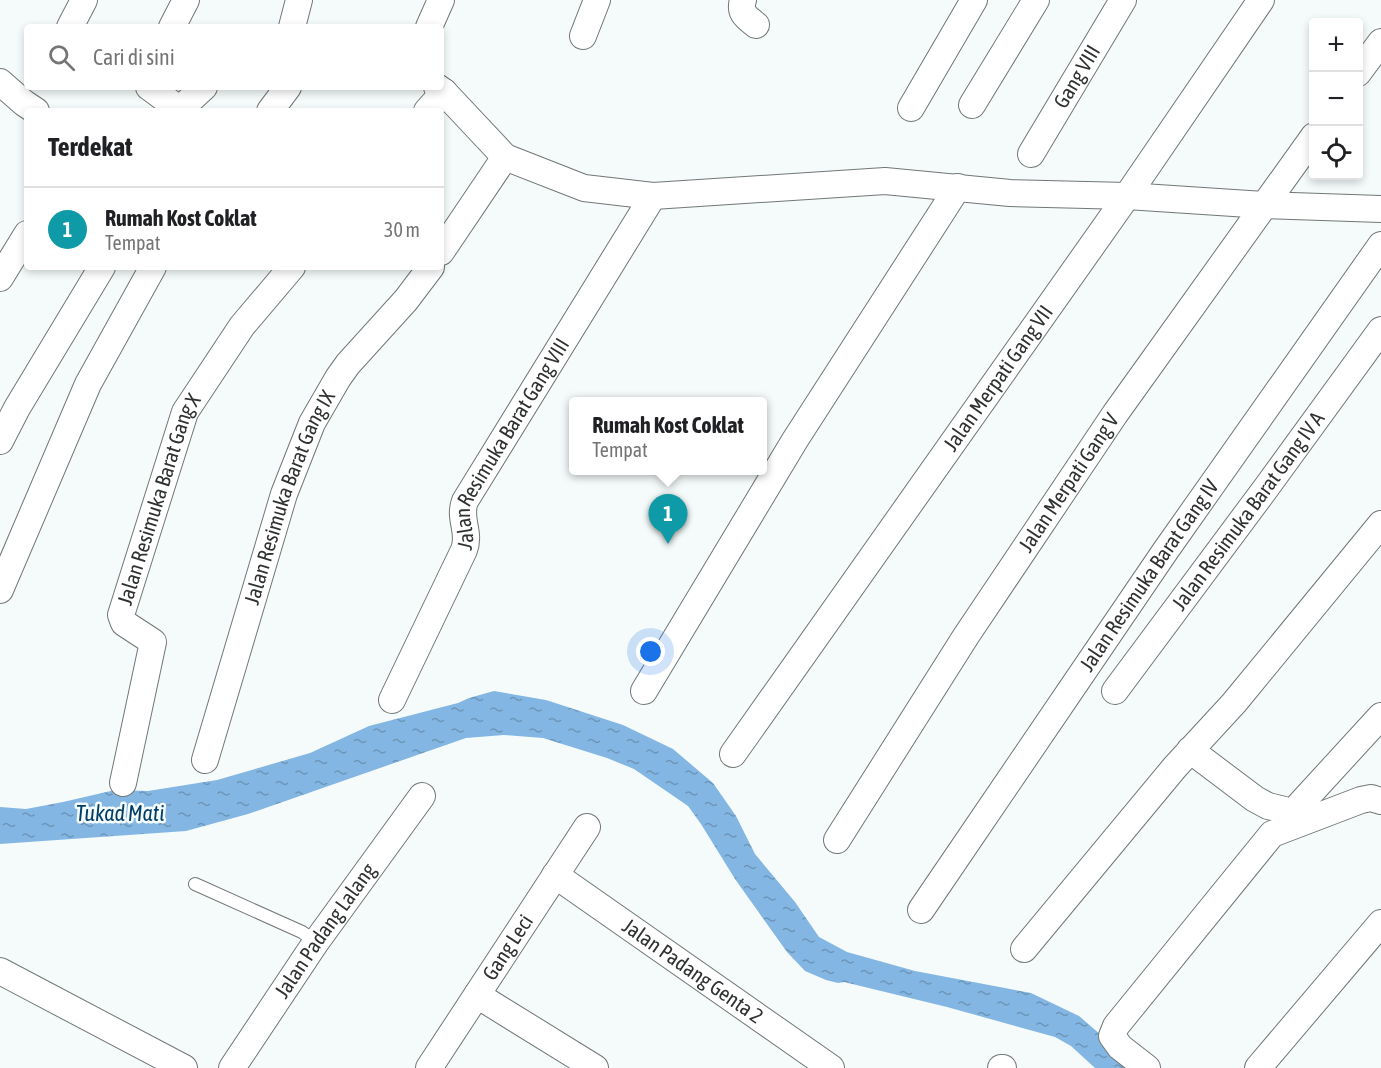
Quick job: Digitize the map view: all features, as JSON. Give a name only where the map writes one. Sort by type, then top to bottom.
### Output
[{"type":"street","points":[[72,24],[84,0]]},
{"type":"street","points":[[174,24],[186,0]]},
{"type":"street","points":[[293,24],[299,0]]},
{"type":"street","points":[[430,24],[441,0]]},
{"type":"street","points":[[583,36],[597,0]]},
{"type":"street","points":[[743,0],[741,9],[744,15],[756,25]]},
{"type":"street","points":[[911,108],[974,0]]},
{"type":"street","points":[[972,105],[1036,0]]},
{"type":"street","name":"Gang VIII","points":[[1031,154],[1124,0]]},
{"type":"street","name":"Jalan Merpati Gang VII","points":[[733,754],[1127,195],[1261,0]]},
{"type":"street","points":[[1360,72],[1381,42]]},
{"type":"street","points":[[0,82],[31,100]]},
{"type":"street","points":[[153,90],[175,108]]},
{"type":"street","points":[[180,108],[201,90]]},
{"type":"street","points":[[272,108],[286,90]]},
{"type":"street","points":[[436,97],[505,157],[584,188],[654,196],[885,181],[1010,193],[1127,195],[1264,205],[1381,209]]},
{"type":"street","name":"Jalan Merpati Gang V","points":[[837,840],[966,636],[1089,452],[1309,143]]},
{"type":"street","points":[[444,248],[505,157]]},
{"type":"street","points":[[644,691],[795,440],[958,187]]},
{"type":"street","name":"Jalan Resimuka Barat Gang VIII","points":[[392,700],[467,542],[462,515],[465,501],[654,196]]},
{"type":"street","points":[[0,278],[24,239]]},
{"type":"street","name":"Jalan Resimuka Barat Gang IV","points":[[921,910],[1166,550],[1381,245]]},
{"type":"street","points":[[0,441],[17,408],[100,270]]},
{"type":"street","points":[[0,590],[88,384],[151,270]]},
{"type":"street","name":"Jalan Resimuka Barat Gang X","points":[[123,783],[153,642],[124,624],[121,615],[185,412],[242,326],[289,270]]},
{"type":"street","name":"Jalan Resimuka Barat Gang IX","points":[[205,760],[284,494],[312,423],[348,364],[406,300],[429,270]]},
{"type":"street","name":"Jalan Resimuka Barat Gang IV A","points":[[1114,691],[1381,330]]},
{"type":"street","points":[[1024,949],[1190,750],[1234,703],[1381,524]]},
{"type":"street","points":[[1190,750],[1256,799],[1268,806],[1293,812],[1381,716]]},
{"type":"street","name":"Jalan Padang Lalang","points":[[232,1068],[316,942],[422,796]]},
{"type":"street","points":[[1147,1068],[1119,1047],[1112,1036],[1116,1026],[1272,834],[1361,800],[1371,798],[1381,801]]},
{"type":"street","name":"Gang Leci","points":[[429,1068],[587,827]]},
{"type":"street","name":"Jalan Padang Genta 2","points":[[555,875],[831,1068]]},
{"type":"street","points":[[1258,1068],[1381,922]]},
{"type":"street","points":[[0,971],[184,1068]]},
{"type":"street","points":[[477,996],[595,1068]]},
{"type":"lane","points":[[195,884],[302,932],[316,942]]},
{"type":"water","name":"Tukad Mati","points":[[494,691],[546,700],[623,725],[673,749],[713,783],[736,816],[755,854],[795,902],[819,937],[847,952],[915,971],[1031,993],[1079,1016],[1136,1068],[1095,1068],[1071,1046],[1055,1037],[947,1007],[844,982],[826,980],[805,971],[787,952],[735,879],[688,806],[634,769],[543,738],[504,735],[466,738],[248,814],[186,831],[0,844],[0,807],[26,809],[115,790],[148,791],[217,780],[310,753],[369,726],[458,703]]},
{"type":"place","name":"Rumah Kost Coklat","points":[[668,544]]}]
